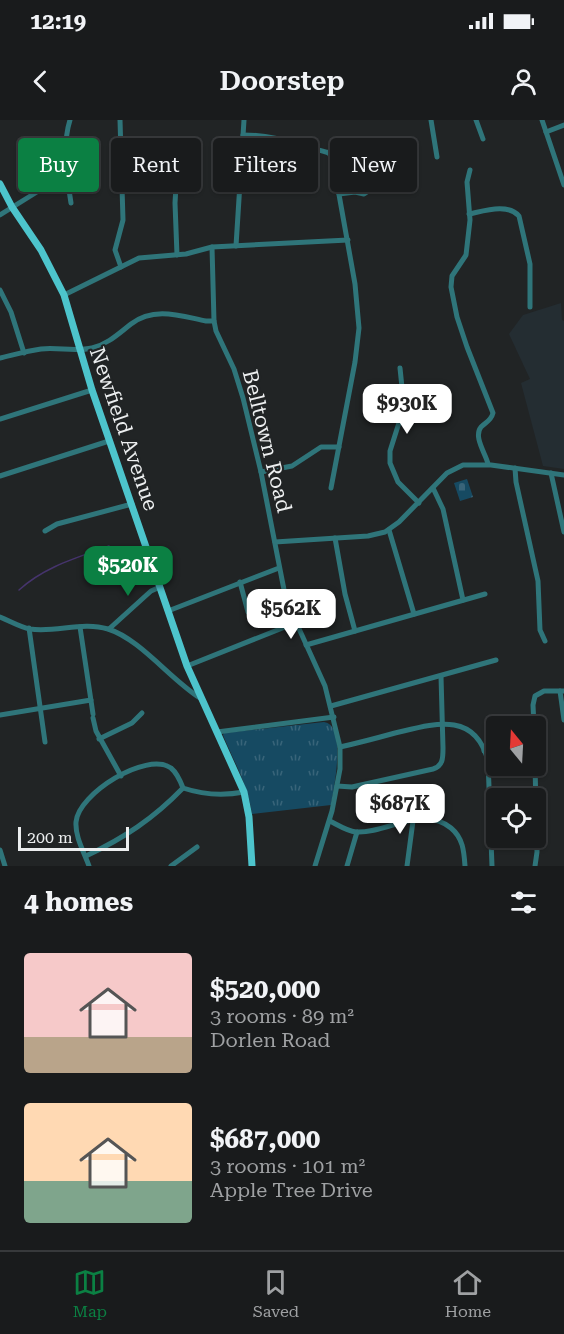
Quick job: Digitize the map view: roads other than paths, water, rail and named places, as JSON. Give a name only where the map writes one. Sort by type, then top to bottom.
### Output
[{"type":"main road","name":"Newfield Avenue","points":[[0,184],[12,207],[41,250],[64,295],[92,390],[187,666],[244,792],[248,812],[252,866]]},
{"type":"street","points":[[67,138],[70,120]]},
{"type":"street","points":[[120,120],[123,220],[115,250],[121,267]]},
{"type":"street","points":[[236,246],[244,120]]},
{"type":"street","points":[[431,120],[437,157]]},
{"type":"street","points":[[476,120],[483,139]]},
{"type":"street","points":[[542,120],[564,185]]},
{"type":"street","points":[[546,132],[564,125]]},
{"type":"street","points":[[243,135],[277,137],[329,153],[333,161],[348,240],[358,312],[358,343],[331,488]]},
{"type":"street","points":[[470,170],[467,182],[470,226],[466,255],[454,272],[451,282],[461,329],[493,413],[492,418],[479,429],[478,435],[488,464]]},
{"type":"street","points":[[0,215],[37,192]]},
{"type":"street","points":[[69,192],[71,203]]},
{"type":"street","points":[[176,192],[177,255]]},
{"type":"street","points":[[339,195],[355,192]]},
{"type":"street","points":[[469,214],[506,209],[517,213],[521,220],[530,257],[530,307]]},
{"type":"street","points":[[64,295],[140,258],[177,255],[212,247],[348,240]]},
{"type":"street","points":[[0,358],[41,349],[80,350],[107,343],[134,321],[151,314],[163,313],[213,321],[212,247]]},
{"type":"street","points":[[0,290],[11,312],[24,352]]},
{"type":"street","name":"Belltown Road","points":[[213,321],[239,382],[261,472],[286,600],[325,686],[340,747],[337,786],[330,821],[315,866]]},
{"type":"street","points":[[400,368],[404,407],[390,451],[390,463],[398,482],[419,503]]},
{"type":"street","points":[[0,419],[92,390]]},
{"type":"street","points":[[0,476],[109,441]]},
{"type":"street","points":[[261,472],[292,466],[321,447],[339,447]]},
{"type":"street","points":[[274,542],[375,536],[389,530],[457,466],[488,464],[564,475]]},
{"type":"street","points":[[515,468],[516,482],[538,581],[540,630],[545,641]]},
{"type":"street","points":[[551,473],[564,532]]},
{"type":"street","points":[[433,488],[443,509],[463,600]]},
{"type":"street","points":[[45,531],[57,524],[132,504]]},
{"type":"street","points":[[389,530],[414,615]]},
{"type":"street","points":[[335,538],[345,594],[355,631]]},
{"type":"street","points":[[168,611],[279,567]]},
{"type":"street","points":[[240,582],[248,612]]},
{"type":"street","points":[[109,629],[152,591],[160,587]]},
{"type":"street","points":[[306,645],[485,594]]},
{"type":"street","points":[[0,617],[29,628],[109,629],[134,643],[182,686],[200,698]]},
{"type":"street","points":[[187,666],[295,623]]},
{"type":"street","points":[[80,627],[93,716],[99,739],[121,776]]},
{"type":"street","points":[[29,628],[45,742]]},
{"type":"street","points":[[331,706],[496,660]]},
{"type":"street","points":[[337,786],[351,787],[437,768],[443,758],[441,676]]},
{"type":"street","points":[[534,716],[533,705],[536,696],[544,691],[562,691],[564,720]]},
{"type":"street","points":[[0,715],[91,700]]},
{"type":"street","points":[[99,739],[132,723],[142,713]]},
{"type":"street","points":[[217,732],[334,717]]},
{"type":"street","points":[[340,747],[442,723],[467,729],[484,751],[491,788]]},
{"type":"street","points":[[89,866],[77,834],[76,823],[78,813],[88,798],[100,788],[143,766],[158,764],[172,769],[183,788]]},
{"type":"street","points":[[183,788],[212,795],[244,792]]},
{"type":"street","points":[[86,856],[129,834],[183,788]]},
{"type":"street","points":[[330,821],[357,832],[412,820],[433,819],[452,829],[463,846],[465,866]]},
{"type":"street","points":[[407,866],[412,820]]},
{"type":"street","points":[[347,866],[357,832]]},
{"type":"street","points":[[171,866],[197,847]]},
{"type":"street","points":[[492,866],[493,848]]},
{"type":"street","points":[[535,848],[535,866]]},
{"type":"street","points":[[0,850],[5,866]]},
{"type":"street","points":[[180,860],[185,866]]},
{"type":"waterway","points":[[19,590],[50,569],[109,546]]}]
